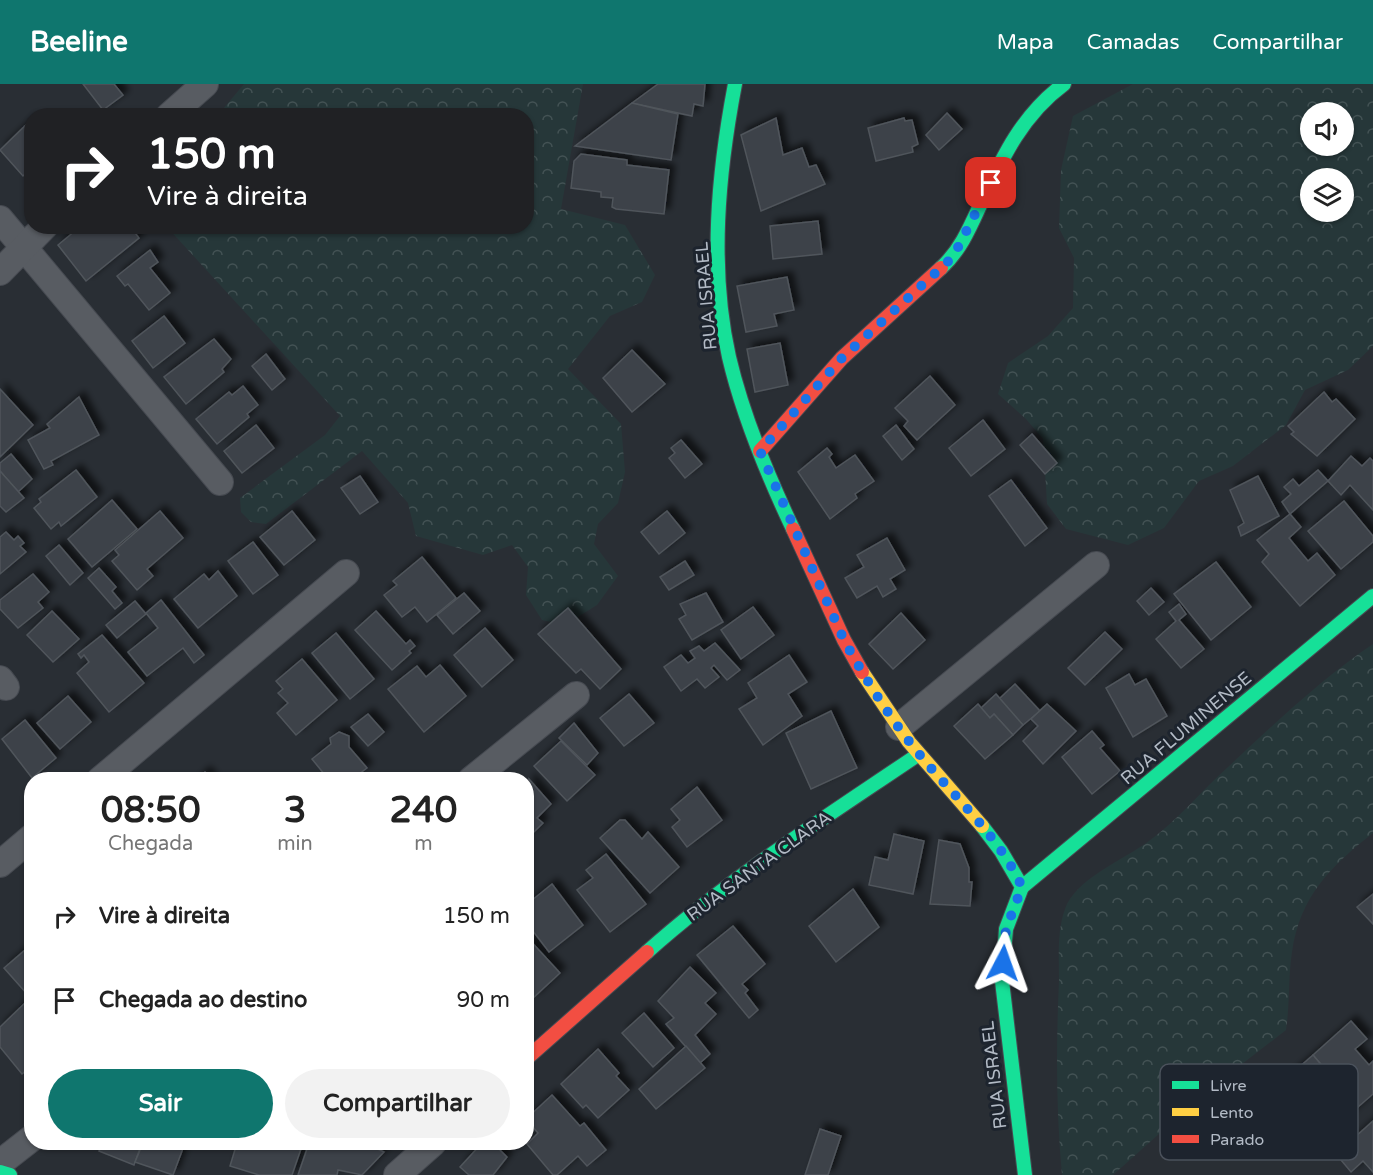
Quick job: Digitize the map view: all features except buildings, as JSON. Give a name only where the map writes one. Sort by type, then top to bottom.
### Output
[{"type":"street","points":[[179,108],[205,84]]},
{"type":"street","name":"RUA ISRAEL","points":[[735,84],[718,227],[720,285],[726,339],[738,390],[760,451],[844,640],[860,669],[919,754],[999,847],[1012,865],[1022,887],[1006,929],[1002,981],[1025,1175]]},
{"type":"street","points":[[760,451],[842,358],[953,257],[965,238],[1009,146],[1034,111],[1064,84]]},
{"type":"street","points":[[0,219],[220,482]]},
{"type":"street","points":[[0,272],[36,234]]},
{"type":"street","points":[[899,727],[1096,565]]},
{"type":"street","points":[[110,772],[346,573]]},
{"type":"street","name":"RUA FLUMINENSE","points":[[1022,887],[1373,596]]},
{"type":"street","points":[[481,772],[576,695]]},
{"type":"street","name":"RUA SANTA CLARA","points":[[534,1052],[696,908],[736,878],[919,754]]},
{"type":"street","points":[[0,864],[24,844]]},
{"type":"street","points":[[0,1163],[24,1144]]},
{"type":"street","points":[[397,1175],[425,1150]]},
{"type":"street","points":[[0,1172],[10,1175]]},
{"type":"green space","points":[[244,84],[583,84],[561,209],[625,225],[655,275],[642,302],[610,316],[568,369],[621,424],[625,472],[618,503],[598,524],[594,544],[618,576],[597,605],[565,625],[542,620],[526,595],[528,567],[512,545],[483,555],[416,536],[408,503],[362,451],[266,524],[251,522],[241,512],[240,498],[325,435],[340,416],[173,234],[534,234],[534,108],[224,108]]},
{"type":"green space","points":[[1133,84],[1373,84],[1373,346],[1348,370],[1305,390],[1286,425],[1233,466],[1199,481],[1164,528],[1128,545],[1066,529],[1047,504],[1043,439],[1026,419],[998,394],[1008,363],[1048,336],[1073,308],[1074,258],[1059,228],[1061,170],[1073,116]]},
{"type":"green space","points":[[1373,644],[1373,833],[1331,870],[1310,898],[1302,914],[1292,952],[1286,1030],[1242,1064],[1160,1064],[1160,1133],[1113,1175],[1062,1175],[1057,1078],[1059,944],[1062,917],[1070,898],[1102,870],[1160,833],[1298,703]]},
{"type":"traffic: fast","points":[[735,84],[724,152],[718,220],[719,289],[723,323],[729,357],[749,423],[793,529]]},
{"type":"traffic: fast","points":[[941,268],[965,237],[1015,137],[1037,109],[1064,84]]},
{"type":"traffic: fast","points":[[1022,887],[1373,596]]},
{"type":"traffic: fast","points":[[647,952],[745,873],[919,754]]},
{"type":"traffic: fast","points":[[982,826],[1001,851],[1022,887],[1006,929],[1002,981],[1025,1175]]},
{"type":"traffic: fast","points":[[0,1172],[10,1175]]},
{"type":"traffic: slow","points":[[862,672],[909,742],[982,826]]},
{"type":"traffic: jam","points":[[760,451],[842,358],[941,268]]},
{"type":"traffic: jam","points":[[793,529],[844,640],[862,672]]},
{"type":"traffic: jam","points":[[534,1052],[647,952]]},
{"type":"route","points":[[991,183],[965,238],[953,257],[842,358],[760,451],[844,640],[860,669],[919,754],[1012,865],[1022,887],[1006,929],[1003,963]]}]
